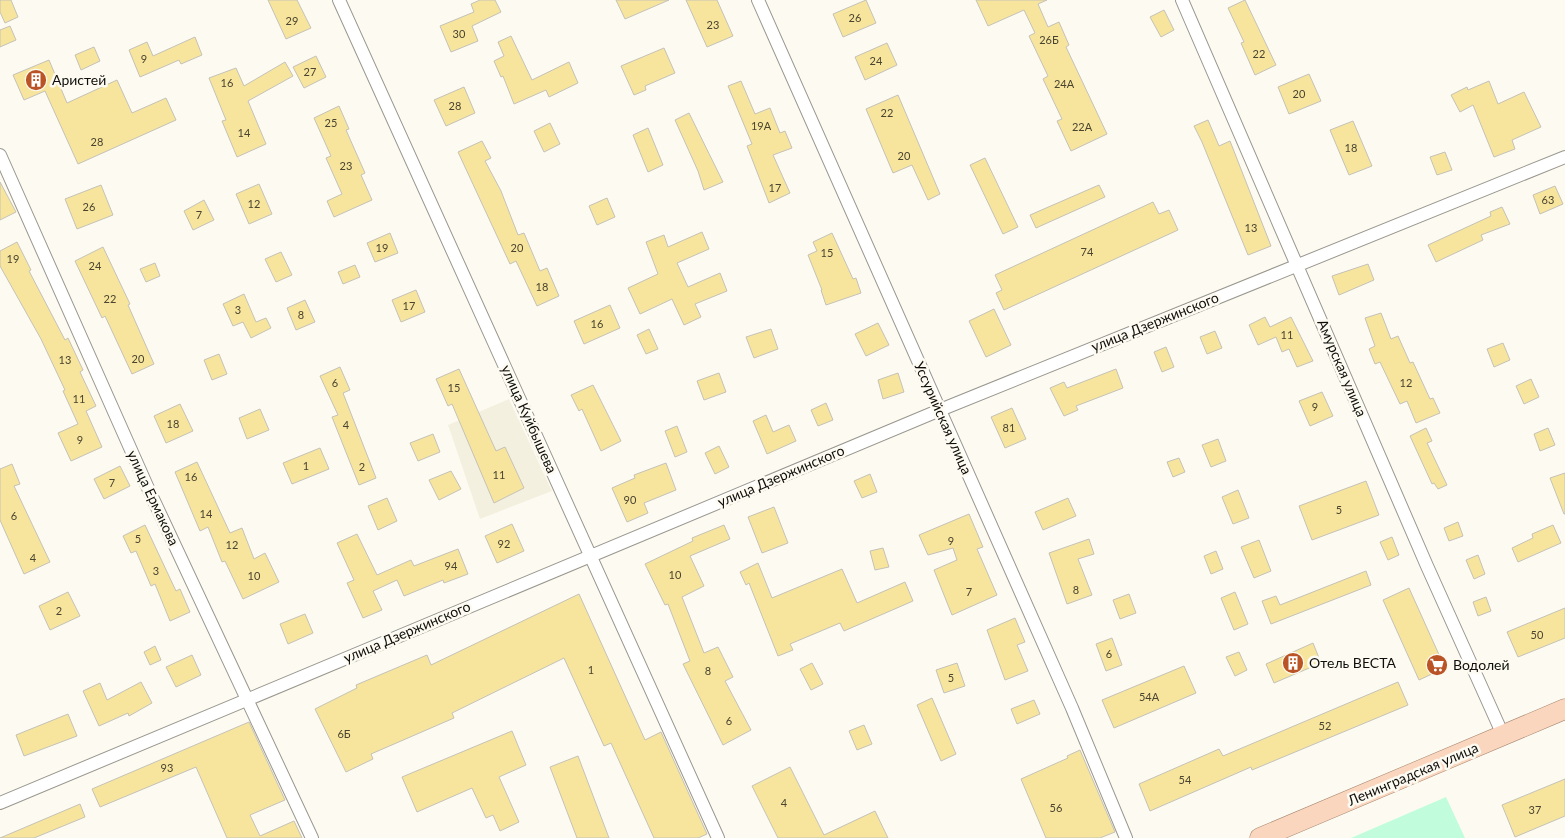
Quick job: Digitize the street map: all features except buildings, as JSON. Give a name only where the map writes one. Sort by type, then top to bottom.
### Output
[{"type":"highway","name":"Ленинградская улица","points":[[1260,838],[1565,709]]},
{"type":"street","name":"улица Куйбышева","points":[[339,0],[718,838]]},
{"type":"street","name":"Уссурийская улица","points":[[758,0],[1091,753],[1126,838]]},
{"type":"street","name":"Амурская улица","points":[[1182,0],[1298,264],[1423,557],[1503,735]]},
{"type":"street","name":"улица Ермакова","points":[[0,155],[147,486],[312,838]]},
{"type":"street","name":"улица Дзержинского","points":[[0,803],[590,554],[1298,264],[1565,157]]},
{"type":"shaded area","points":[[509,399],[552,491],[480,519],[448,425]]},
{"type":"green space","points":[[1446,797],[1465,838],[1351,838]]},
{"type":"place","name":"Аристей","points":[[36,80]]},
{"type":"place","name":"Отель ВЕСТА","points":[[1293,663]]},
{"type":"place","name":"Водолей","points":[[1437,665]]}]
